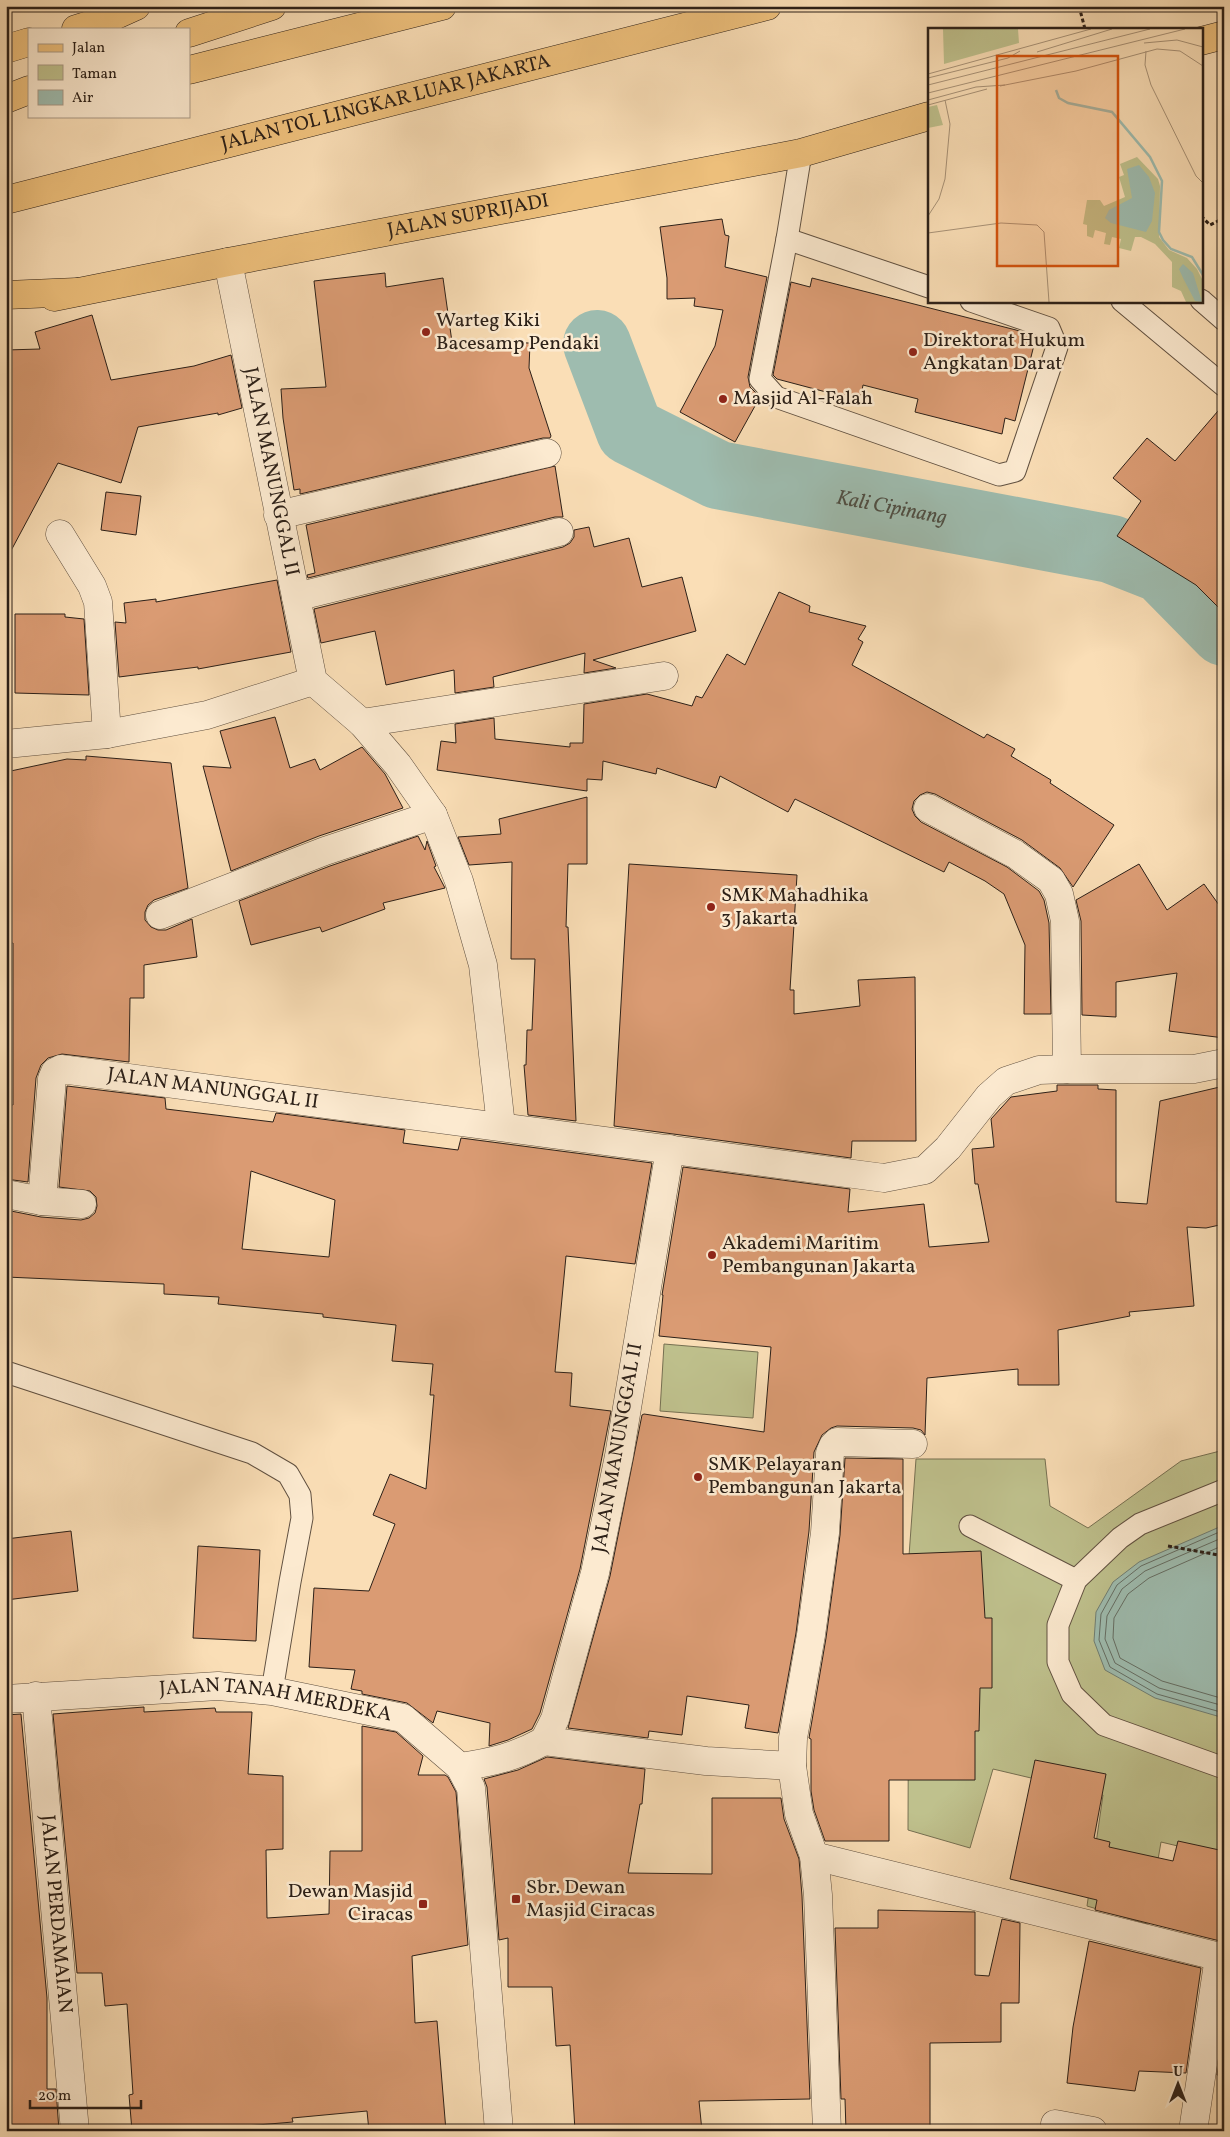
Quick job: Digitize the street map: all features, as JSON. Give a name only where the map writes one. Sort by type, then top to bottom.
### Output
[{"type":"main road","points":[[79,28],[106,20],[136,6]]},
{"type":"main road","points":[[190,33],[272,6]]},
{"type":"main road","points":[[190,70],[442,6]]},
{"type":"main road","name":"JALAN TOL LINGKAR LUAR JAKARTA","points":[[6,200],[768,6]]},
{"type":"main road","points":[[1202,41],[1224,35]]},
{"type":"main road","points":[[6,49],[28,42]]},
{"type":"main road","points":[[6,99],[28,90]]},
{"type":"main road","points":[[6,116],[28,110]]},
{"type":"main road","name":"JALAN SUPRIJADI","points":[[6,308],[228,262],[801,153],[928,116]]},
{"type":"main road","points":[[6,294],[77,292]]},
{"type":"street","name":"JALAN MANUNGGAL II","points":[[228,262],[313,682]]},
{"type":"street","points":[[278,515],[547,453]]},
{"type":"street","points":[[296,597],[559,532]]},
{"type":"street","points":[[60,534],[92,586],[98,602],[107,734]]},
{"type":"street","points":[[362,723],[664,676]]},
{"type":"street","points":[[6,744],[107,734],[207,715],[313,682],[362,723],[398,765],[433,815],[459,882],[484,965],[501,1126]]},
{"type":"street","points":[[928,808],[1015,854],[1050,880],[1059,894],[1065,921],[1067,1068]]},
{"type":"street","points":[[160,915],[325,851],[433,815]]},
{"type":"street","name":"JALAN MANUNGGAL II","points":[[42,1201],[52,1079],[55,1072],[61,1068],[884,1178],[925,1170],[948,1148],[989,1096],[1006,1082],[1039,1070],[1067,1068],[1194,1069],[1224,1063]]},
{"type":"street","name":"JALAN MANUNGGAL II","points":[[544,1741],[555,1719],[595,1573],[619,1456],[670,1149]]},
{"type":"street","points":[[6,1194],[42,1201],[82,1204]]},
{"type":"street","points":[[827,2131],[818,1895],[814,1856],[799,1814],[792,1766],[793,1738],[811,1635],[825,1533],[830,1453],[837,1442],[913,1444]]},
{"type":"street","name":"JALAN TANAH MERDEKA","points":[[6,1699],[218,1686],[272,1691],[403,1718],[460,1767],[471,1788],[499,2131]]},
{"type":"street","name":"JALAN PERDAMAIAN","points":[[36,1696],[76,2131]]},
{"type":"street","points":[[460,1767],[495,1762],[514,1756],[544,1741],[706,1761],[792,1766]]},
{"type":"street","points":[[814,1856],[1221,1958],[1193,2131]]},
{"type":"street","points":[[1056,2124],[1093,2131]]},
{"type":"lane","points":[[801,153],[787,239],[760,379],[776,397],[999,475],[1015,471],[1057,348],[1049,328],[974,302]]},
{"type":"lane","points":[[787,239],[928,287]]},
{"type":"lane","points":[[1202,301],[1224,320]]},
{"type":"lane","points":[[1123,302],[1224,386]]},
{"type":"lane","points":[[6,1372],[252,1453],[288,1474],[300,1495],[302,1518],[272,1691]]},
{"type":"lane","points":[[1224,1490],[1140,1524],[1120,1538],[1076,1580],[1058,1625],[1058,1662],[1072,1694],[1104,1725],[1224,1768]]},
{"type":"lane","points":[[970,1526],[1076,1580]]},
{"type":"path","points":[[1079,6],[1085,28]]},
{"type":"path","points":[[1202,217],[1210,225],[1224,218]]},
{"type":"path","points":[[1167,1546],[1224,1556]]},
{"type":"green space","points":[[664,1344],[758,1352],[753,1418],[660,1411]]},
{"type":"green space","points":[[1224,1450],[1224,1857],[1161,1842],[1147,1924],[1087,1906],[1103,1795],[993,1769],[970,1848],[908,1830],[909,1556],[916,1459],[1045,1459],[1050,1506],[1088,1528],[1181,1461]]},
{"type":"water","points":[[1224,1525],[1224,1718],[1155,1698],[1105,1670],[1094,1641],[1096,1612],[1113,1582],[1139,1562]]},
{"type":"building","points":[[722,219],[725,235],[729,236],[725,267],[767,277],[748,377],[750,387],[760,397],[735,442],[680,412],[715,346],[723,310],[694,306],[695,298],[667,299],[667,278],[660,227]]},
{"type":"building","points":[[385,273],[386,287],[443,278],[452,342],[530,343],[529,368],[551,436],[550,438],[543,438],[300,494],[300,489],[294,490],[283,418],[281,389],[326,387],[314,281]]},
{"type":"building","name":"Direktorat Hukum Angkatan Darat","points":[[812,278],[1016,330],[1036,337],[1015,421],[1005,418],[1002,434],[915,412],[918,399],[863,385],[860,401],[777,379],[773,375],[791,282],[810,287]]},
{"type":"building","points":[[92,315],[111,380],[194,366],[231,355],[242,408],[218,415],[218,413],[138,427],[121,483],[58,463],[6,560],[6,350],[40,349],[35,332]]},
{"type":"building","points":[[1224,404],[1224,613],[1196,585],[1117,536],[1141,501],[1113,478],[1147,438],[1175,461]]},
{"type":"building","points":[[555,466],[563,517],[555,517],[308,578],[307,575],[315,573],[306,525]]},
{"type":"building","points":[[106,492],[141,496],[136,535],[101,530]]},
{"type":"building","points":[[589,527],[594,547],[629,538],[642,587],[682,577],[696,631],[593,660],[616,668],[584,673],[585,653],[493,677],[494,687],[455,693],[454,670],[386,685],[375,631],[321,643],[314,609],[563,547],[570,543],[574,537],[574,530]]},
{"type":"building","points":[[277,580],[291,652],[198,669],[198,667],[119,677],[115,622],[126,623],[124,603],[156,599],[156,602]]},
{"type":"building","points":[[779,592],[810,606],[809,612],[866,626],[858,639],[863,642],[852,665],[984,738],[987,734],[1015,749],[1011,756],[1051,780],[1050,783],[1114,825],[1073,887],[1060,868],[1022,840],[935,794],[927,792],[920,795],[914,801],[912,809],[915,816],[921,822],[1007,867],[1039,891],[1044,900],[1049,923],[1051,1014],[1024,1014],[1025,945],[1004,894],[985,881],[949,862],[944,872],[795,799],[788,812],[720,776],[716,788],[657,768],[656,774],[603,761],[602,780],[587,779],[587,791],[437,770],[441,741],[456,743],[455,724],[494,718],[495,739],[570,747],[570,743],[583,743],[584,704],[647,694],[692,706],[696,696],[702,698],[727,654],[745,665]]},
{"type":"building","points":[[15,614],[65,614],[65,617],[84,619],[89,695],[15,693]]},
{"type":"building","points":[[275,717],[290,768],[315,759],[320,770],[362,747],[385,774],[403,808],[319,836],[231,871],[203,766],[231,768],[220,731]]},
{"type":"building","points":[[86,756],[171,763],[188,888],[154,900],[148,905],[145,912],[145,920],[151,927],[158,930],[166,930],[192,919],[197,957],[144,965],[144,998],[130,998],[129,1062],[62,1054],[48,1058],[41,1065],[36,1078],[28,1182],[6,1179],[6,1105],[13,1105],[13,943],[6,943],[6,772],[67,759],[86,760]]},
{"type":"building","points":[[587,797],[587,864],[568,864],[566,927],[568,927],[576,1121],[528,1115],[524,1065],[526,1065],[527,1030],[532,1030],[535,959],[511,959],[512,862],[469,865],[458,837],[501,834],[499,819]]},
{"type":"building","points":[[418,836],[425,850],[427,841],[436,866],[434,867],[445,888],[383,903],[385,909],[322,932],[320,927],[251,945],[239,901],[330,866]]},
{"type":"building","points":[[629,864],[797,875],[790,990],[794,990],[794,1014],[860,1006],[858,980],[915,977],[916,1141],[852,1141],[851,1158],[614,1126]]},
{"type":"building","points":[[1139,864],[1167,910],[1204,884],[1224,912],[1224,1038],[1169,1031],[1177,973],[1116,982],[1116,1017],[1082,1015],[1081,921],[1076,900]]},
{"type":"building","points":[[1057,1085],[1098,1085],[1098,1089],[1116,1090],[1116,1202],[1147,1204],[1160,1101],[1224,1086],[1224,1224],[1206,1228],[1187,1227],[1194,1306],[1129,1312],[1130,1316],[1058,1330],[1059,1385],[1018,1385],[1018,1369],[927,1378],[925,1435],[921,1430],[913,1428],[837,1426],[822,1435],[814,1452],[809,1531],[796,1633],[778,1733],[745,1728],[749,1705],[687,1696],[682,1735],[649,1731],[648,1738],[568,1728],[610,1576],[642,1415],[764,1432],[771,1347],[659,1336],[662,1295],[683,1167],[850,1189],[848,1212],[924,1204],[929,1247],[989,1242],[978,1184],[975,1184],[972,1149],[994,1147],[991,1119],[1011,1097],[1057,1091]]},
{"type":"building","points":[[67,1086],[165,1098],[166,1109],[273,1122],[276,1113],[405,1130],[403,1143],[458,1150],[461,1138],[652,1163],[635,1264],[566,1256],[555,1372],[572,1373],[570,1406],[611,1411],[580,1569],[540,1713],[532,1729],[489,1746],[490,1723],[437,1711],[433,1723],[407,1703],[362,1694],[362,1691],[351,1689],[355,1670],[309,1667],[314,1588],[369,1591],[395,1524],[373,1515],[390,1474],[426,1489],[434,1395],[430,1395],[433,1364],[392,1361],[396,1325],[323,1317],[323,1314],[218,1304],[219,1297],[164,1294],[164,1284],[6,1277],[6,1210],[41,1217],[81,1220],[89,1218],[95,1213],[97,1206],[96,1197],[90,1191],[59,1187]],"holes":[[[251,1171],[335,1200],[329,1257],[242,1249]]]},
{"type":"building","points":[[845,1458],[903,1459],[903,1554],[981,1551],[985,1618],[992,1618],[992,1688],[980,1688],[979,1731],[975,1731],[975,1780],[889,1780],[889,1841],[825,1841],[814,1810],[811,1791],[811,1739],[809,1738],[826,1638],[840,1535]]},
{"type":"building","points":[[71,1531],[78,1591],[6,1600],[6,1539]]},
{"type":"building","points":[[198,1546],[260,1550],[256,1641],[193,1638]]},
{"type":"building","points":[[144,1707],[144,1712],[215,1708],[216,1712],[252,1712],[248,1774],[283,1776],[283,1849],[266,1850],[267,1918],[329,1914],[330,1851],[362,1851],[362,1726],[396,1732],[423,1756],[418,1775],[445,1775],[448,1777],[456,1792],[468,1945],[412,1956],[415,2023],[437,2021],[446,2131],[369,2131],[367,2111],[292,2118],[293,2122],[186,2131],[132,2131],[129,2095],[133,2094],[127,2004],[105,2006],[102,1973],[77,1973],[53,1714]]},
{"type":"building","points":[[21,1714],[47,1998],[47,2089],[56,2089],[59,2131],[6,2130],[6,1715]]},
{"type":"building","points":[[547,1757],[645,1769],[642,1804],[640,1804],[628,1873],[712,1874],[712,1798],[781,1798],[784,1819],[799,1859],[810,2099],[699,2101],[702,2131],[575,2131],[570,2045],[556,2046],[552,1987],[508,1987],[508,1938],[499,1940],[487,1787],[484,1779],[518,1770]]},
{"type":"building","points":[[1035,1760],[1106,1774],[1094,1838],[1110,1842],[1109,1847],[1173,1861],[1178,1841],[1224,1851],[1224,1942],[1095,1910],[1097,1900],[1010,1879]]},
{"type":"building","points":[[878,1910],[975,1912],[975,1975],[989,1976],[1002,1919],[1020,1923],[1019,2003],[1001,2003],[1001,2042],[930,2043],[930,2131],[846,2131],[845,2099],[841,2099],[835,1928],[878,1928]]},
{"type":"building","points":[[1089,1941],[1201,1968],[1186,2073],[1139,2071],[1135,2091],[1067,2083],[1073,2027]]},
{"type":"building","points":[[1224,2031],[1224,2075],[1217,2075]]},
{"type":"waterway","name":"Kali Cipinang","points":[[597,344],[630,431],[718,475],[1111,549],[1162,569],[1224,632]]},
{"type":"place","name":"Warteg Kiki Bacesamp Pendaki","points":[[426,332]]},
{"type":"place","name":"Direktorat Hukum Angkatan Darat","points":[[913,352]]},
{"type":"place","name":"Masjid Al-Falah","points":[[723,399]]},
{"type":"place","name":"SMK Mahadhika 3 Jakarta","points":[[711,907]]},
{"type":"place","name":"Akademi Maritim Pembangunan Jakarta","points":[[712,1255]]},
{"type":"place","name":"SMK Pelayaran Pembangunan Jakarta","points":[[698,1477]]},
{"type":"place","name":"Sbr. Dewan Masjid Ciracas","points":[[516,1899]]},
{"type":"place","name":"Dewan Masjid Ciracas","points":[[423,1904]]}]
